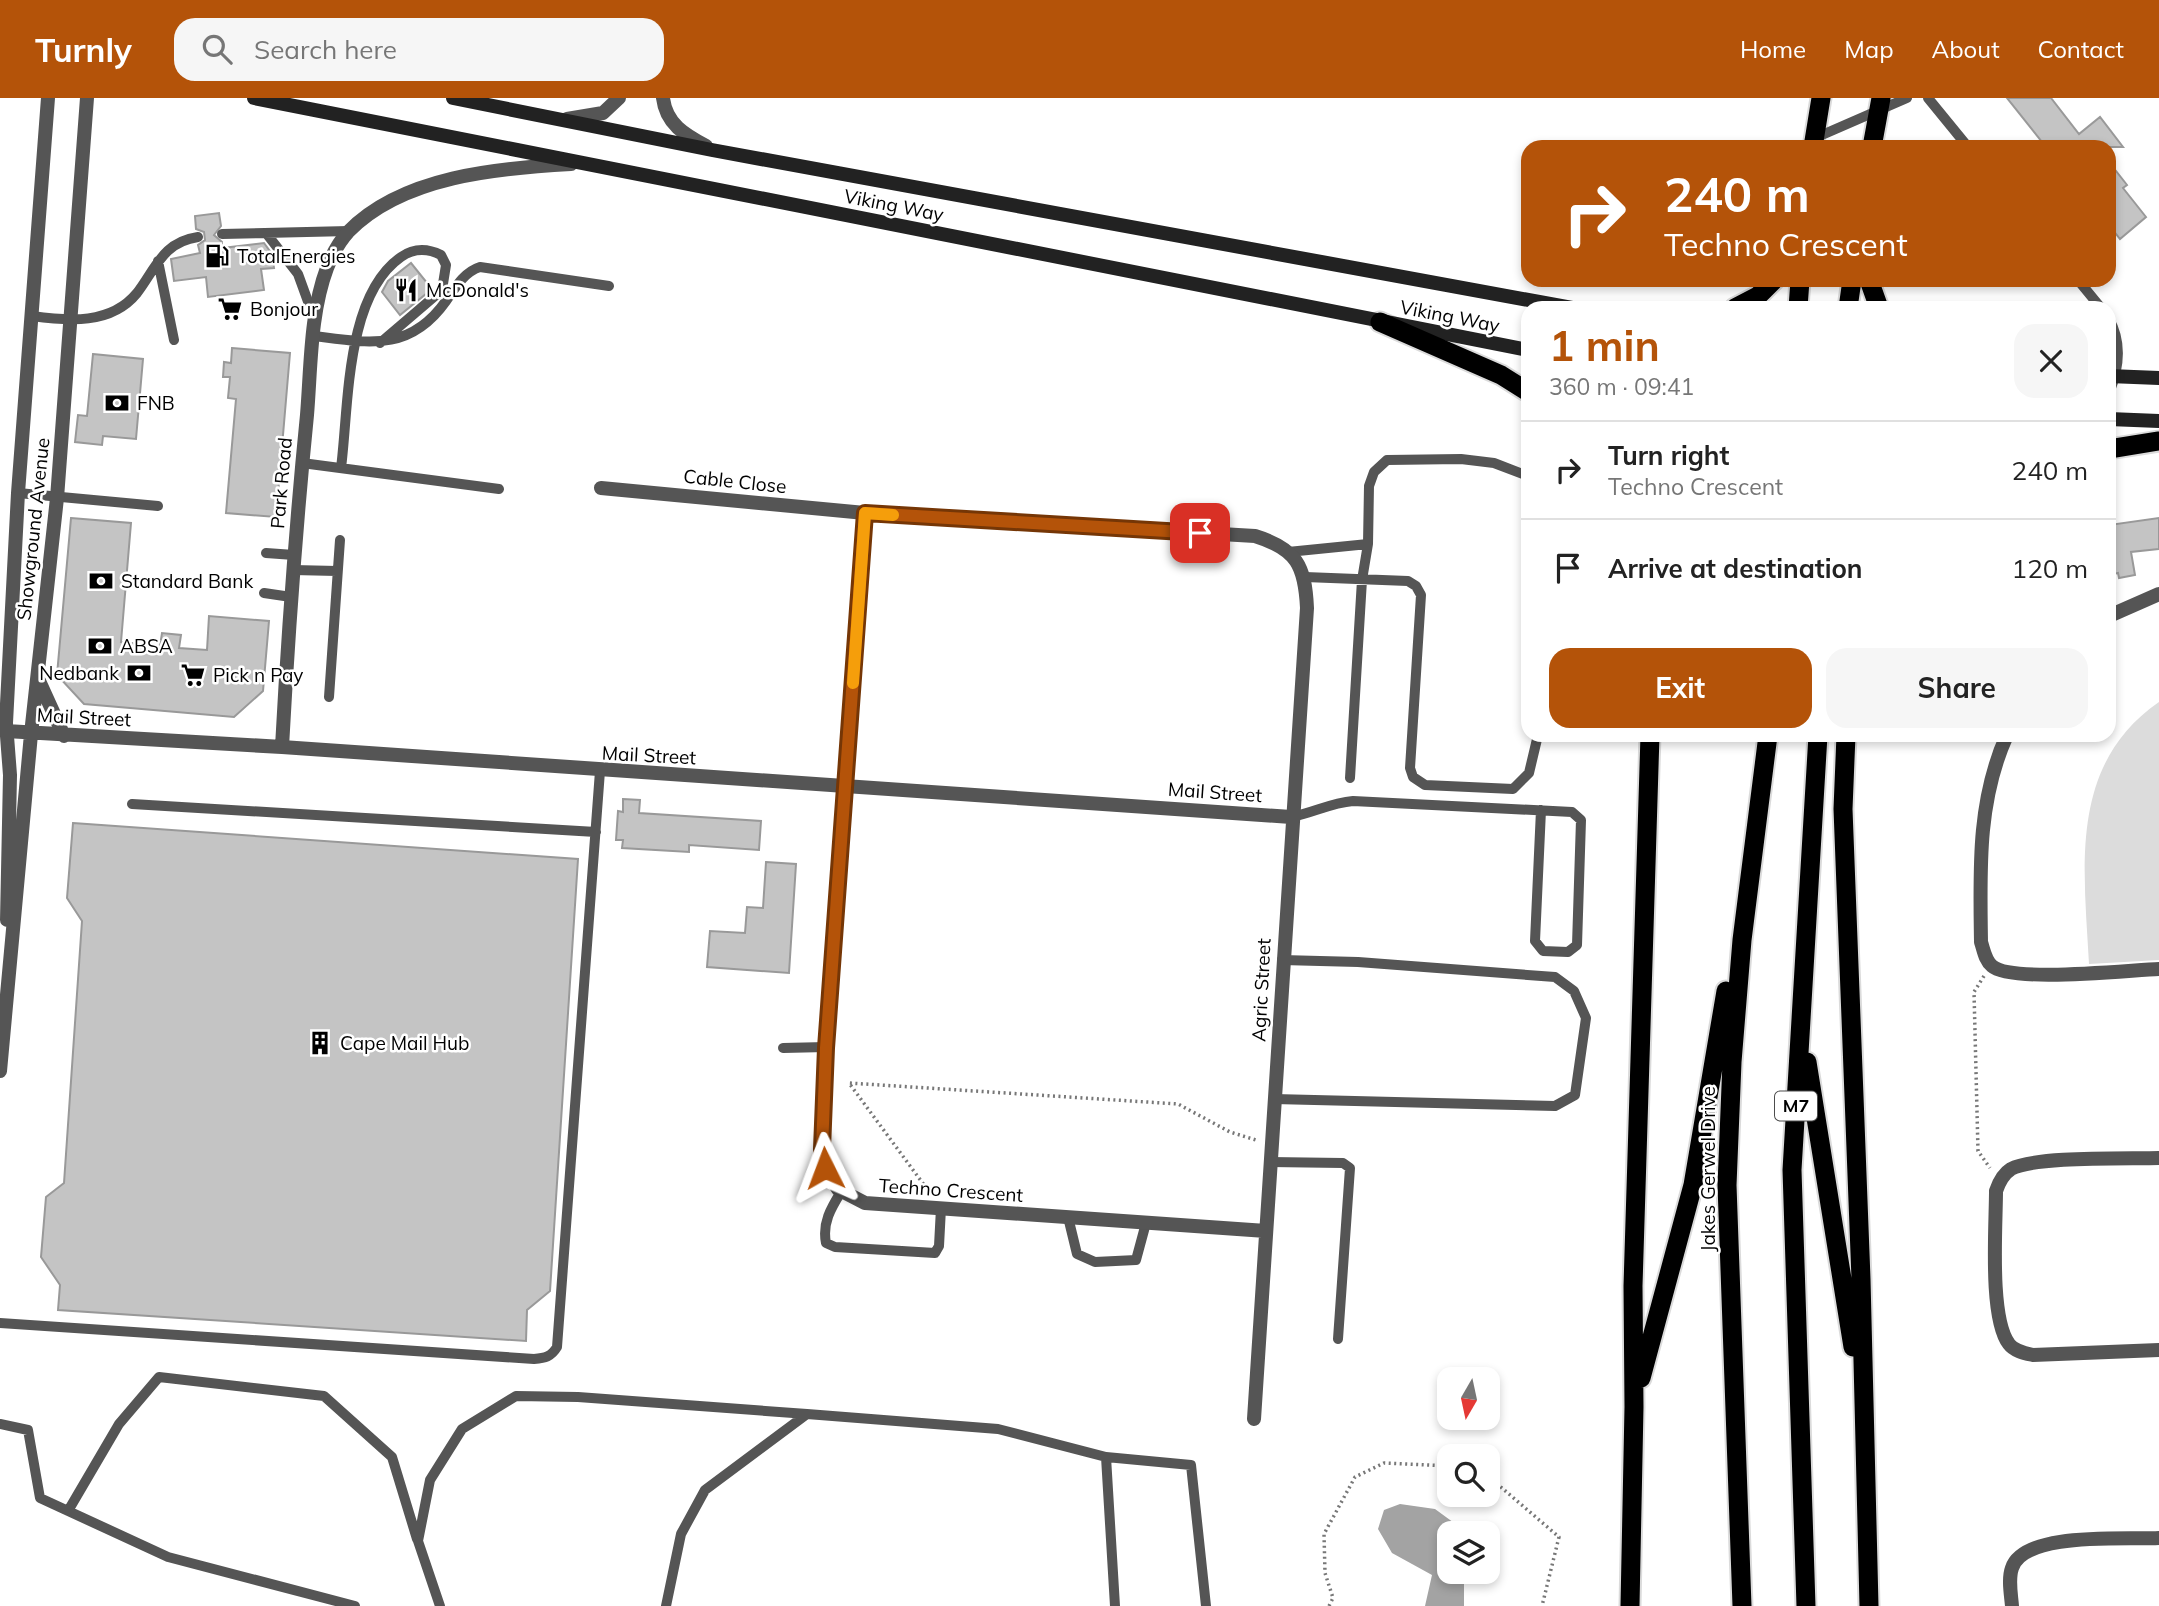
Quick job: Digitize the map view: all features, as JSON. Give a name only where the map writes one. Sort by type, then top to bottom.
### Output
[{"type":"highway","points":[[1814,140],[1821,98]]},
{"type":"highway","points":[[1873,140],[1880,105]]},
{"type":"highway","points":[[1749,301],[1766,287]]},
{"type":"highway","points":[[1380,322],[1501,374],[1521,387]]},
{"type":"highway","points":[[2116,448],[2159,441]]},
{"type":"highway","points":[[1630,1606],[1634,1407],[1633,1286],[1650,742]]},
{"type":"highway","name":"Jakes Gerwel Drive","points":[[1742,1606],[1727,1185],[1731,1074],[1742,940],[1767,742]]},
{"type":"highway","name":"M7","points":[[1805,1606],[1792,1170],[1818,742]]},
{"type":"highway","points":[[1846,742],[1843,809],[1869,1606]]},
{"type":"highway","points":[[1634,1407],[1693,1185],[1726,991],[1742,940]]},
{"type":"highway","points":[[1801,1026],[1864,1428]]},
{"type":"main road","name":"Viking Way","points":[[254,98],[1521,349]]},
{"type":"main road","name":"Viking Way","points":[[453,98],[712,150],[1534,301]]},
{"type":"main road","points":[[2116,377],[2159,378]]},
{"type":"main road","points":[[2116,419],[2159,421]]},
{"type":"street","name":"Showground Avenue","points":[[9,963],[6,940],[10,775],[6,731],[18,493],[48,98]]},
{"type":"street","name":"Showground Avenue","points":[[0,1071],[31,734],[57,498],[87,98]]},
{"type":"street","points":[[555,119],[596,115],[608,109],[619,98]]},
{"type":"street","points":[[663,98],[667,116],[676,127],[712,150]]},
{"type":"street","points":[[349,231],[394,200],[461,176],[498,168],[586,163]]},
{"type":"street","name":"Park Road","points":[[282,747],[294,555],[315,320],[326,270],[349,231]]},
{"type":"street","name":"Cable Close","points":[[601,488],[865,513]]},
{"type":"street","points":[[841,1192],[825,1168],[822,1149],[826,1048],[865,513],[1255,536],[1288,552],[1303,571]]},
{"type":"street","name":"Agric Street","points":[[1254,1419],[1291,817],[1307,608],[1303,571]]},
{"type":"street","points":[[2116,613],[2159,594]]},
{"type":"street","points":[[37,677],[64,736]]},
{"type":"street","name":"Mail Street","points":[[6,731],[282,747],[1291,817]]},
{"type":"street","points":[[2005,742],[1990,785],[1981,838],[1981,942],[1991,966],[1998,971],[2026,975],[2159,969]]},
{"type":"street","points":[[2159,1158],[2014,1167],[1999,1182],[1996,1191],[1997,1318],[2008,1344],[2014,1349],[2033,1355],[2159,1350]]},
{"type":"street","name":"Techno Crescent","points":[[841,1192],[865,1203],[1266,1231]]},
{"type":"street","points":[[2012,1606],[2011,1569],[2016,1560],[2034,1546],[2045,1543],[2159,1538]]},
{"type":"lane","points":[[1818,140],[1880,105],[1906,98]]},
{"type":"lane","points":[[1928,98],[1962,140]]},
{"type":"lane","points":[[222,234],[349,231]]},
{"type":"lane","points":[[266,233],[298,274],[315,320]]},
{"type":"lane","points":[[32,316],[71,321],[110,313],[136,294],[173,244],[198,237]]},
{"type":"lane","points":[[341,468],[356,342],[366,300],[385,270],[414,251],[433,251],[441,256],[446,265],[442,290],[380,343]]},
{"type":"lane","points":[[158,261],[174,340]]},
{"type":"lane","points":[[314,337],[380,343],[400,339],[431,320],[466,274],[480,267],[609,286]]},
{"type":"lane","points":[[2084,287],[2095,301]]},
{"type":"lane","points":[[1350,778],[1362,580],[1368,544],[1369,486],[1377,467],[1387,460],[1461,459],[1494,463],[1521,473]]},
{"type":"lane","points":[[302,463],[499,489]]},
{"type":"lane","points":[[18,493],[158,506]]},
{"type":"lane","points":[[330,697],[340,540]]},
{"type":"lane","points":[[1288,552],[1368,544]]},
{"type":"lane","points":[[266,552],[294,555]]},
{"type":"lane","points":[[293,570],[337,571]]},
{"type":"lane","points":[[1303,571],[1362,580],[1408,581],[1416,586],[1420,595],[1410,768],[1418,781],[1425,785],[1513,789],[1529,773],[1536,742]]},
{"type":"lane","points":[[264,593],[291,597]]},
{"type":"lane","points":[[0,1322],[534,1359],[546,1358],[553,1353],[557,1347],[600,771]]},
{"type":"lane","points":[[1291,817],[1311,814],[1332,803],[1353,801],[1541,810],[1572,812],[1581,820],[1577,945],[1568,951],[1543,951],[1535,941],[1541,810]]},
{"type":"lane","points":[[132,804],[596,832]]},
{"type":"lane","points":[[1274,1099],[1555,1106],[1575,1095],[1586,1018],[1574,990],[1555,977],[1358,962],[1283,960]]},
{"type":"lane","points":[[783,1048],[826,1048]]},
{"type":"lane","points":[[1270,1162],[1343,1163],[1350,1168],[1338,1339]]},
{"type":"lane","points":[[841,1192],[829,1213],[825,1228],[826,1243],[835,1247],[935,1253],[939,1246],[941,1208]]},
{"type":"lane","points":[[1068,1217],[1077,1254],[1080,1258],[1095,1262],[1136,1260],[1146,1223]]},
{"type":"lane","points":[[68,1511],[119,1424],[159,1377],[324,1396],[392,1457],[440,1606]]},
{"type":"lane","points":[[418,1541],[430,1480],[462,1429],[516,1396],[578,1397],[998,1429],[1106,1457],[1191,1465],[1206,1606]]},
{"type":"lane","points":[[666,1606],[681,1534],[705,1490],[807,1414]]},
{"type":"lane","points":[[0,1424],[28,1430],[40,1498],[168,1557],[355,1606]]},
{"type":"lane","points":[[1106,1457],[1115,1606]]},
{"type":"path","points":[[1991,966],[1974,992],[1978,1151],[1999,1182]]},
{"type":"path","points":[[941,1208],[849,1083],[1178,1104],[1230,1132],[1271,1145]]},
{"type":"path","points":[[1329,1606],[1332,1598],[1325,1573],[1324,1534],[1355,1477],[1384,1463],[1437,1465]]},
{"type":"path","points":[[1500,1486],[1559,1537],[1542,1606]]},
{"type":"shaded area","points":[[2159,702],[2159,960],[2089,964],[2085,856],[2088,821],[2096,787],[2109,756],[2130,727]]},
{"type":"shaded area","points":[[1400,1504],[1435,1509],[1451,1521],[1437,1521],[1437,1584],[1464,1584],[1464,1606],[1425,1606],[1432,1575],[1392,1553],[1378,1529],[1384,1510]]},
{"type":"building","points":[[2007,98],[2051,98],[2079,134],[2100,117],[2123,147],[2116,147],[2116,140],[2040,140]]},
{"type":"building","points":[[2116,171],[2127,185],[2123,188],[2146,217],[2120,239],[2116,234]]},
{"type":"building","points":[[219,213],[221,226],[214,235],[222,242],[222,248],[264,243],[272,254],[274,268],[261,269],[264,290],[208,297],[206,277],[174,281],[171,259],[200,253],[198,245],[205,240],[204,232],[196,229],[195,216]]},
{"type":"building","name":"McDonald's","points":[[411,263],[432,289],[400,315],[382,292],[388,281]]},
{"type":"building","points":[[232,348],[290,353],[276,517],[226,513],[236,399],[228,398],[230,377],[223,377],[224,362],[231,363]]},
{"type":"building","points":[[93,354],[143,359],[136,439],[103,436],[102,445],[75,442],[78,415],[87,416]]},
{"type":"building","points":[[71,518],[131,523],[121,642],[160,646],[162,633],[181,635],[179,648],[207,650],[209,616],[269,621],[263,691],[234,717],[84,704],[57,675]]},
{"type":"building","points":[[2159,518],[2159,549],[2131,552],[2135,575],[2119,578],[2116,573],[2116,524]]},
{"type":"building","points":[[623,799],[640,800],[639,813],[761,821],[759,850],[689,845],[689,852],[622,848],[623,840],[616,840],[618,811],[623,812]]},
{"type":"building","name":"Cape Mail Hub","points":[[73,823],[578,859],[550,1291],[527,1310],[526,1341],[58,1310],[60,1285],[41,1257],[46,1197],[64,1183],[82,921],[67,898]]},
{"type":"building","points":[[766,862],[796,864],[789,973],[707,967],[710,931],[745,933],[747,907],[763,908]]},
{"type":"slow traffic","points":[[853,683],[865,513],[893,515]]},
{"type":"place","name":"TotalEnergies","points":[[217,256]]},
{"type":"place","name":"McDonald's","points":[[406,290]]},
{"type":"place","name":"Bonjour","points":[[230,309]]},
{"type":"place","name":"FNB","points":[[117,403]]},
{"type":"place","name":"Standard Bank","points":[[101,581]]},
{"type":"place","name":"ABSA","points":[[100,646]]},
{"type":"place","name":"Nedbank","points":[[139,673]]},
{"type":"place","name":"Pick n Pay","points":[[193,675]]},
{"type":"place","name":"Cape Mail Hub","points":[[320,1043]]},
{"type":"route","points":[[825,1168],[822,1149],[826,1048],[865,513],[1200,533]]}]
